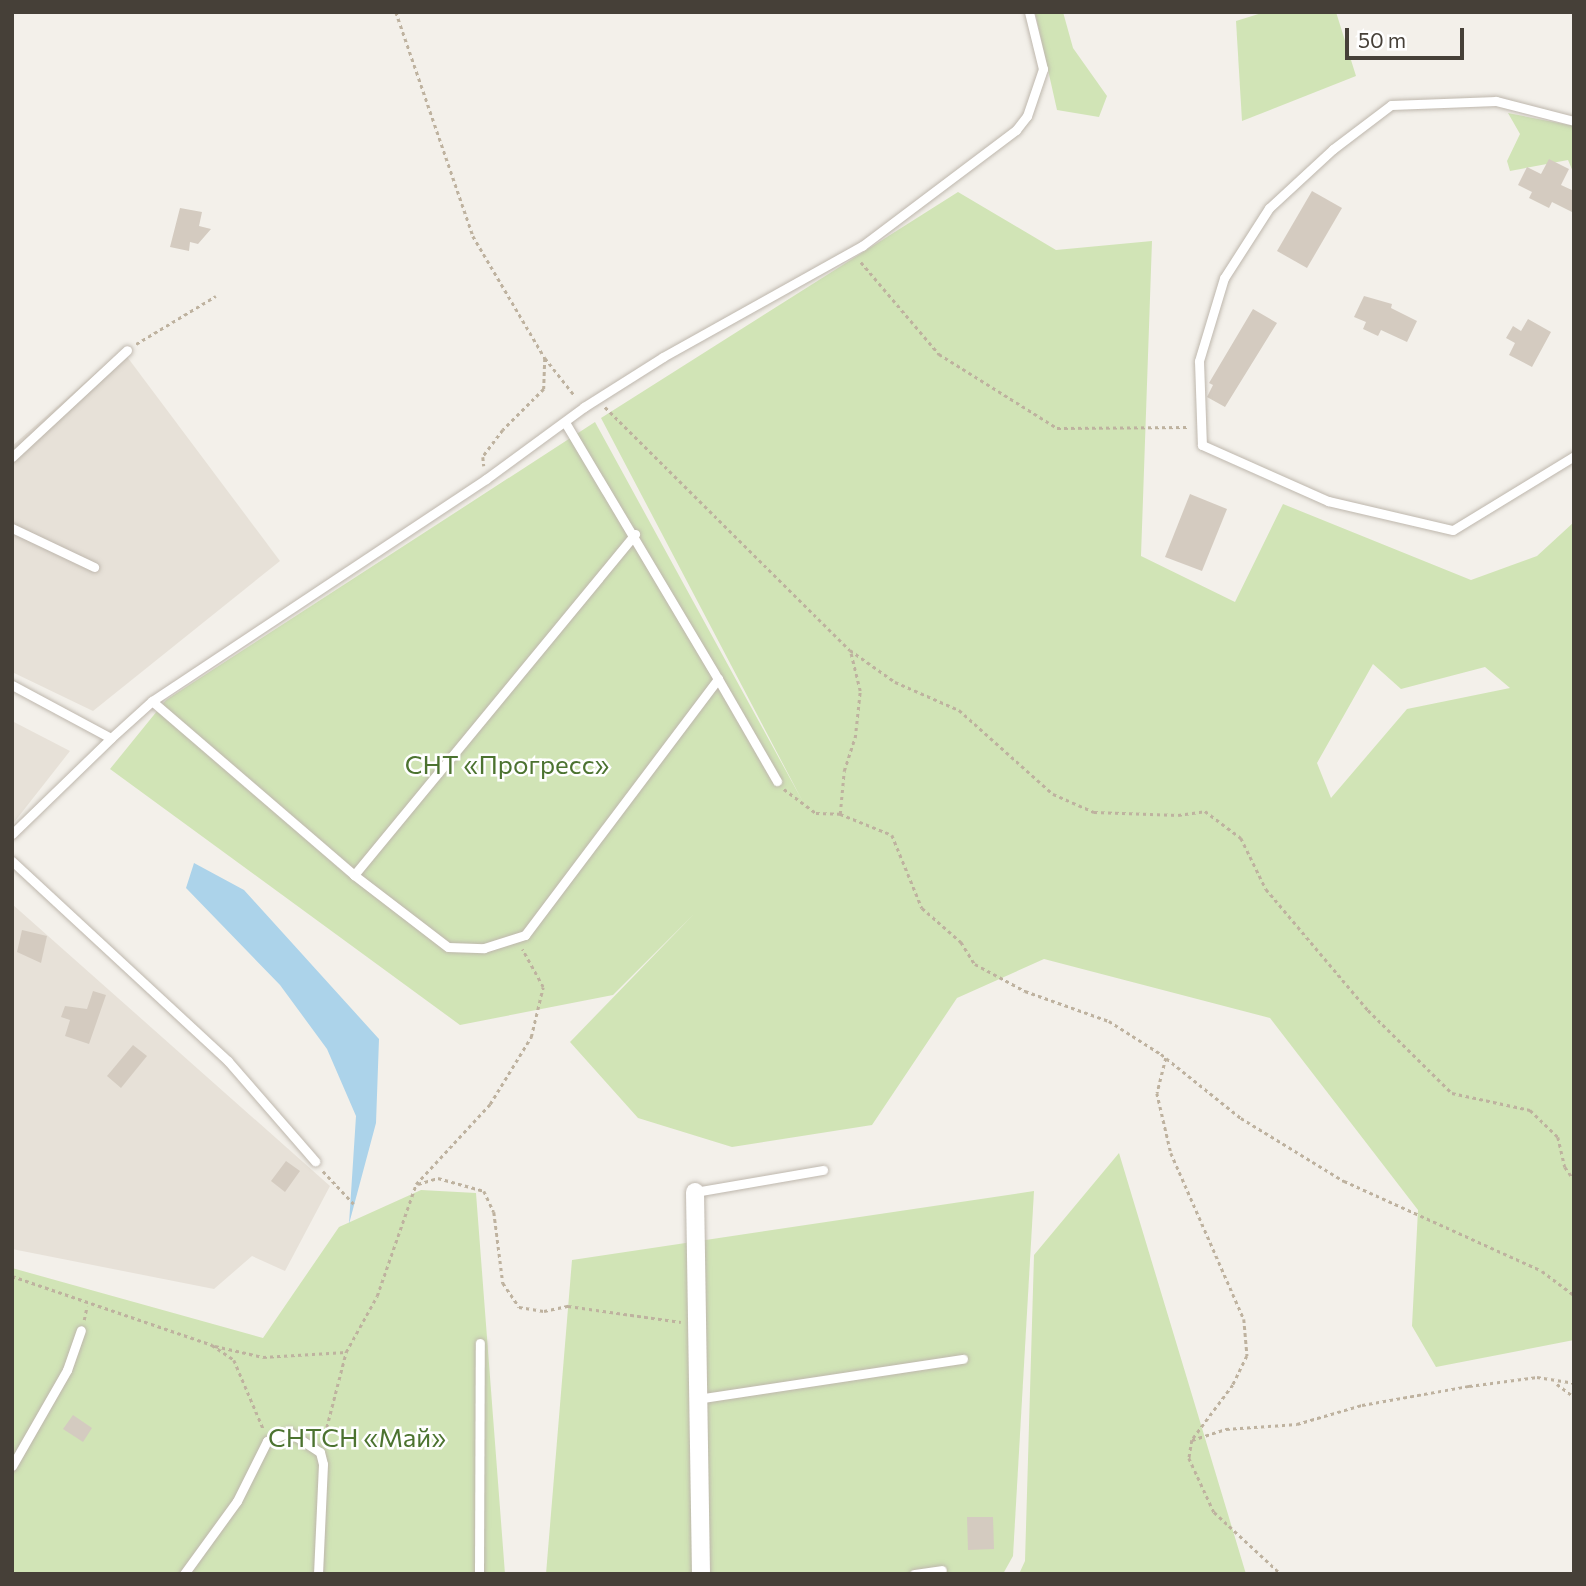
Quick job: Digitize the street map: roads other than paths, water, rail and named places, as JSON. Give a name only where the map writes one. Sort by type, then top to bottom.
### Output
[{"type":"street","points":[[695,1192],[701,1574]]},
{"type":"lane","points":[[12,834],[110,738],[152,701],[486,479],[584,407],[663,358],[862,246],[1016,130],[1038,95],[1043,69],[1029,12]]},
{"type":"lane","points":[[1574,121],[1496,101],[1391,105],[1333,149],[1269,208],[1224,278],[1199,360],[1202,445],[1328,501],[1453,530],[1574,456]]},
{"type":"lane","points":[[12,457],[128,350]]},
{"type":"lane","points":[[565,422],[635,534],[777,781]]},
{"type":"lane","points":[[12,528],[94,567]]},
{"type":"lane","points":[[354,875],[635,534]]},
{"type":"lane","points":[[152,701],[354,875],[448,947],[484,948],[525,935],[718,679]]},
{"type":"lane","points":[[12,685],[110,738]]},
{"type":"lane","points":[[12,861],[228,1061],[314,1161]]},
{"type":"lane","points":[[695,1192],[823,1170]]},
{"type":"lane","points":[[12,1466],[67,1370],[81,1330]]},
{"type":"lane","points":[[479,1574],[480,1343]]},
{"type":"lane","points":[[697,1399],[962,1359]]},
{"type":"lane","points":[[184,1574],[237,1501],[267,1441],[289,1432],[320,1452],[323,1464],[318,1574]]},
{"type":"lane","points":[[914,1574],[942,1570]]},
{"type":"water","points":[[194,863],[244,890],[379,1039],[376,1123],[349,1224],[356,1116],[327,1049],[280,985],[186,888]]},
{"type":"park label","name":"СНТ «Прогресс»","points":[[507,764]]},
{"type":"park label","name":"СНТСН «Май»","points":[[357,1437]]}]
